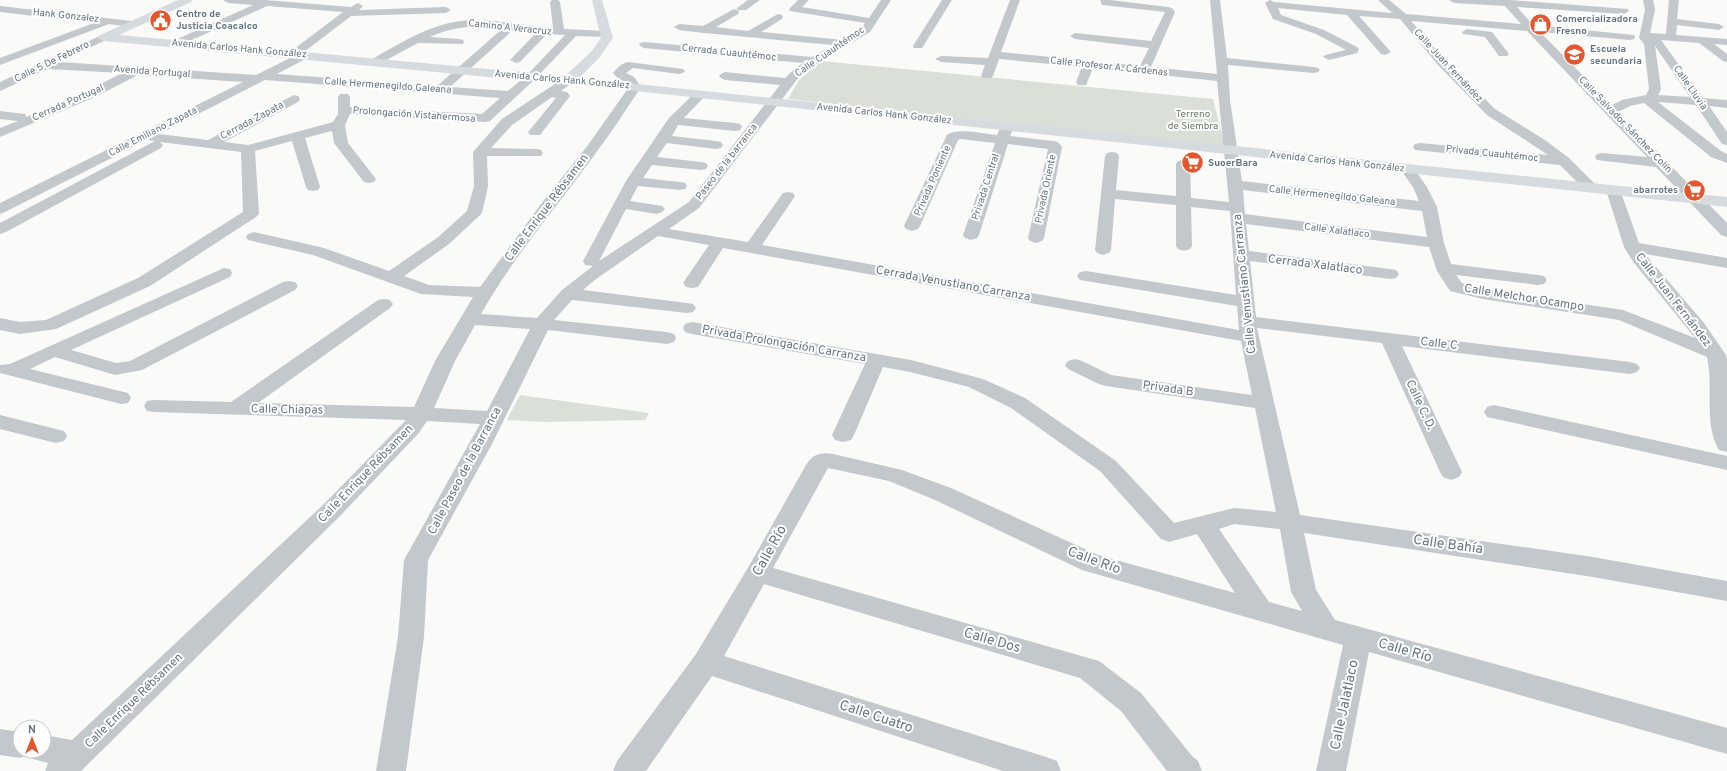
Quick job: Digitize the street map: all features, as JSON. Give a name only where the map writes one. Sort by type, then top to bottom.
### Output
[{"type":"main road","points":[[104,37],[187,0]]},
{"type":"main road","points":[[568,81],[595,55],[607,38],[597,0]]},
{"type":"main road","name":"Avenida Carlos Hank González","points":[[104,37],[463,70],[701,94],[773,102],[1004,133],[1231,151],[1694,198]]},
{"type":"main road","points":[[1694,198],[1727,202]]},
{"type":"street","points":[[228,0],[269,2],[351,11],[446,10]]},
{"type":"street","name":"Calle Emiliano Zapata","points":[[0,209],[261,78],[300,55],[360,5],[362,0]]},
{"type":"street","points":[[704,30],[755,0]]},
{"type":"street","points":[[804,0],[794,9],[830,15],[873,19]]},
{"type":"street","points":[[918,46],[947,0]]},
{"type":"street","points":[[987,76],[1015,0]]},
{"type":"street","points":[[1105,0],[1105,3],[1168,10],[1170,12],[1144,70]]},
{"type":"street","name":"Calle Venustiano Carranza","points":[[1215,0],[1227,62],[1223,78],[1224,100],[1235,185],[1247,320],[1263,403],[1304,592],[1326,629]]},
{"type":"street","name":"Calle Juan Fernández","points":[[1383,0],[1402,16],[1442,63],[1491,112],[1540,143],[1564,161],[1591,188]]},
{"type":"street","points":[[1454,0],[1507,2],[1624,11]]},
{"type":"street","points":[[1580,0],[1595,9]]},
{"type":"street","points":[[1648,0],[1650,10],[1649,44],[1655,89],[1648,98]]},
{"type":"street","points":[[1671,37],[1674,0]]},
{"type":"street","points":[[872,1],[885,1]]},
{"type":"street","name":"Calle Cuauhtémoc","points":[[773,102],[798,71],[866,30],[885,1]]},
{"type":"street","points":[[177,43],[269,2]]},
{"type":"street","points":[[555,2],[559,32]]},
{"type":"street","name":"Calle Salvador Sánchez Colín","points":[[1507,2],[1530,28],[1612,111],[1727,232]]},
{"type":"street","points":[[1272,6],[1402,16],[1630,37]]},
{"type":"street","points":[[1272,6],[1314,17],[1358,21]]},
{"type":"street","points":[[1272,6],[1277,17],[1320,32],[1353,49],[1353,51],[1330,57]]},
{"type":"street","name":"Hank Gonzalez","points":[[0,9],[132,24]]},
{"type":"street","points":[[1350,12],[1385,52]]},
{"type":"street","points":[[750,34],[778,17]]},
{"type":"street","points":[[1314,17],[1321,30],[1320,32]]},
{"type":"street","points":[[0,62],[110,21]]},
{"type":"street","points":[[1672,21],[1719,26]]},
{"type":"street","points":[[1460,22],[1468,32]]},
{"type":"street","name":"Camino A Veracruz","points":[[375,62],[431,31],[461,23],[474,23],[544,31],[606,34]]},
{"type":"street","points":[[765,24],[809,31],[850,40]]},
{"type":"street","points":[[439,90],[511,27]]},
{"type":"street","points":[[679,27],[799,39],[850,40]]},
{"type":"street","points":[[516,60],[544,31]]},
{"type":"street","points":[[799,39],[809,31]]},
{"type":"street","points":[[1450,31],[1488,34],[1503,54]]},
{"type":"street","points":[[512,95],[574,33]]},
{"type":"street","points":[[1075,36],[1155,45]]},
{"type":"street","name":"Calle 5 De Febrero","points":[[0,87],[104,37]]},
{"type":"street","points":[[1649,37],[1671,37],[1727,42]]},
{"type":"street","name":"Calle Lluvia","points":[[1649,37],[1700,102],[1727,140]]},
{"type":"street","points":[[416,40],[459,42]]},
{"type":"street","points":[[1702,40],[1727,59]]},
{"type":"street","name":"Cerrada Cuauhtémoc","points":[[644,45],[814,61]]},
{"type":"street","points":[[957,50],[994,56]]},
{"type":"street","points":[[1227,62],[1267,54]]},
{"type":"street","points":[[942,59],[994,56]]},
{"type":"street","name":"Calle Profesor A. Cárdenas","points":[[994,56],[1223,78]]},
{"type":"street","points":[[1135,56],[1150,57]]},
{"type":"street","points":[[1227,62],[1314,70]]},
{"type":"street","points":[[1082,82],[1088,64]]},
{"type":"street","points":[[635,87],[630,80],[619,73],[628,65],[679,71]]},
{"type":"street","name":"Avenida Portugal","points":[[46,66],[261,78]]},
{"type":"street","name":"Cerrada Portugal","points":[[0,134],[90,94],[136,71]]},
{"type":"street","points":[[0,73],[27,74]]},
{"type":"street","points":[[725,76],[788,82]]},
{"type":"street","name":"Calle Hermenegildo Galeana","points":[[261,78],[344,82],[512,95]]},
{"type":"street","points":[[392,276],[443,241],[474,213],[481,186],[480,152],[507,122],[568,81]]},
{"type":"street","points":[[344,82],[344,114],[338,125],[341,143],[369,179]]},
{"type":"street","name":"Calle Enrique Rébsamen","points":[[69,763],[332,510],[411,429],[421,414],[445,361],[485,292],[546,207],[593,148],[635,87]]},
{"type":"street","points":[[535,132],[564,96],[550,93]]},
{"type":"street","points":[[591,261],[633,181],[674,121],[701,94]]},
{"type":"street","name":"Prolongación Vistahermosa","points":[[344,110],[485,118],[512,95]]},
{"type":"street","points":[[1648,98],[1716,154],[1727,159]]},
{"type":"street","points":[[1612,111],[1626,103],[1648,98],[1727,104]]},
{"type":"street","name":"Cerrada Zapata","points":[[210,144],[294,99]]},
{"type":"street","name":"Paseo de la barranca","points":[[656,230],[694,205],[773,102]]},
{"type":"street","points":[[0,115],[20,117]]},
{"type":"street","points":[[674,121],[735,127]]},
{"type":"street","points":[[145,136],[248,148],[338,125]]},
{"type":"street","name":"Privada Central","points":[[954,136],[1004,133],[971,235]]},
{"type":"street","name":"Privada Oriente","points":[[1004,133],[1048,143],[1055,147],[1036,238]]},
{"type":"street","points":[[297,135],[313,187]]},
{"type":"street","name":"Privada Poniente","points":[[912,226],[954,136]]},
{"type":"street","points":[[0,229],[168,139]]},
{"type":"street","points":[[663,139],[716,145]]},
{"type":"street","name":"Privada Cuauhtémoc","points":[[1420,147],[1564,161]]},
{"type":"street","points":[[0,324],[20,328],[50,325],[144,282],[251,214],[248,148]]},
{"type":"street","points":[[480,152],[536,153]]},
{"type":"street","points":[[1103,250],[1112,156]]},
{"type":"street","points":[[1602,157],[1660,163]]},
{"type":"street","points":[[648,160],[701,166]]},
{"type":"street","points":[[1183,164],[1184,246]]},
{"type":"street","name":"Calle Melchor Ocampo","points":[[1407,169],[1420,187],[1429,207],[1436,243],[1444,268],[1456,287],[1483,294],[1623,315],[1720,360]]},
{"type":"street","points":[[633,181],[680,186]]},
{"type":"street","name":"Calle Hermenegildo Galeana","points":[[1235,185],[1429,207]]},
{"type":"street","name":"Calle Juan Fernández","points":[[1613,190],[1632,247],[1640,259],[1697,327],[1720,360]]},
{"type":"street","name":"Calle Xalatlaco","points":[[1108,194],[1183,202],[1237,213],[1436,243]]},
{"type":"street","points":[[752,248],[788,196]]},
{"type":"street","points":[[621,204],[658,209]]},
{"type":"street","name":"Cerrada Venustiano Carranza","points":[[656,230],[752,248],[1247,320]]},
{"type":"street","name":"Calle Paseo de la Barranca","points":[[394,771],[411,637],[416,560],[494,418],[542,324],[568,294],[590,275],[656,230]]},
{"type":"street","points":[[254,237],[318,251],[392,276],[427,290],[485,292]]},
{"type":"street","points":[[692,283],[719,242]]},
{"type":"street","points":[[1632,247],[1727,263]]},
{"type":"street","name":"Cerrada Xalatlaco","points":[[1241,255],[1390,274]]},
{"type":"street","points":[[1444,268],[1538,280]]},
{"type":"street","points":[[6,368],[54,351],[224,274]]},
{"type":"street","points":[[1086,276],[1247,320]]},
{"type":"street","points":[[54,351],[115,369],[135,366],[289,286]]},
{"type":"street","points":[[568,294],[687,308]]},
{"type":"street","points":[[235,409],[384,304]]},
{"type":"street","points":[[469,319],[542,324],[667,338]]},
{"type":"street","name":"Calle C","points":[[1247,320],[1630,368]]},
{"type":"street","name":"Privada Prolongación Carranza","points":[[692,328],[911,366],[976,384],[1018,404],[1054,427],[1108,466],[1170,533]]},
{"type":"street","name":"Calle C. D.","points":[[1389,338],[1451,472]]},
{"type":"street","points":[[843,435],[876,360]]},
{"type":"street","points":[[1720,360],[1722,434],[1727,445]]},
{"type":"street","name":"Privada B","points":[[1075,365],[1106,380],[1263,403]]},
{"type":"street","points":[[6,368],[121,398]]},
{"type":"street","name":"Calle Chiapas","points":[[154,406],[421,414],[494,418]]},
{"type":"street","points":[[1494,412],[1727,463]]},
{"type":"street","points":[[0,422],[56,436]]},
{"type":"street","name":"Calle Río","points":[[628,771],[706,662],[758,573],[817,466],[823,460],[894,475],[943,494],[1091,563],[1727,741]]},
{"type":"street","name":"Calle Bahía","points":[[1170,533],[1234,516],[1290,522],[1593,567],[1727,591]]},
{"type":"street","points":[[1203,524],[1261,611]]},
{"type":"street","name":"Calle Dos","points":[[758,573],[1089,669],[1131,702],[1182,769]]},
{"type":"street","name":"Calle Jalatlaco","points":[[1331,771],[1358,638]]},
{"type":"street","name":"Calle Cuatro","points":[[706,662],[1046,771]]},
{"type":"street","points":[[0,742],[12,744]]},
{"type":"street","points":[[52,753],[69,763]]},
{"type":"green space","name":"Terreno de Siembra","points":[[821,61],[1213,99],[1225,146],[788,99],[799,80]]},
{"type":"green space","points":[[520,395],[649,413],[645,420],[545,422],[507,420]]},
{"type":"place","name":"Centro de Justicia Coacalco","points":[[160,20]]},
{"type":"place","name":"Comercializadora Fresno","points":[[1540,25]]},
{"type":"place","name":"Escuela secundaria","points":[[1575,55]]},
{"type":"place","name":"SuoerBara","points":[[1193,163]]},
{"type":"place","name":"abarrotes","points":[[1694,190]]}]
